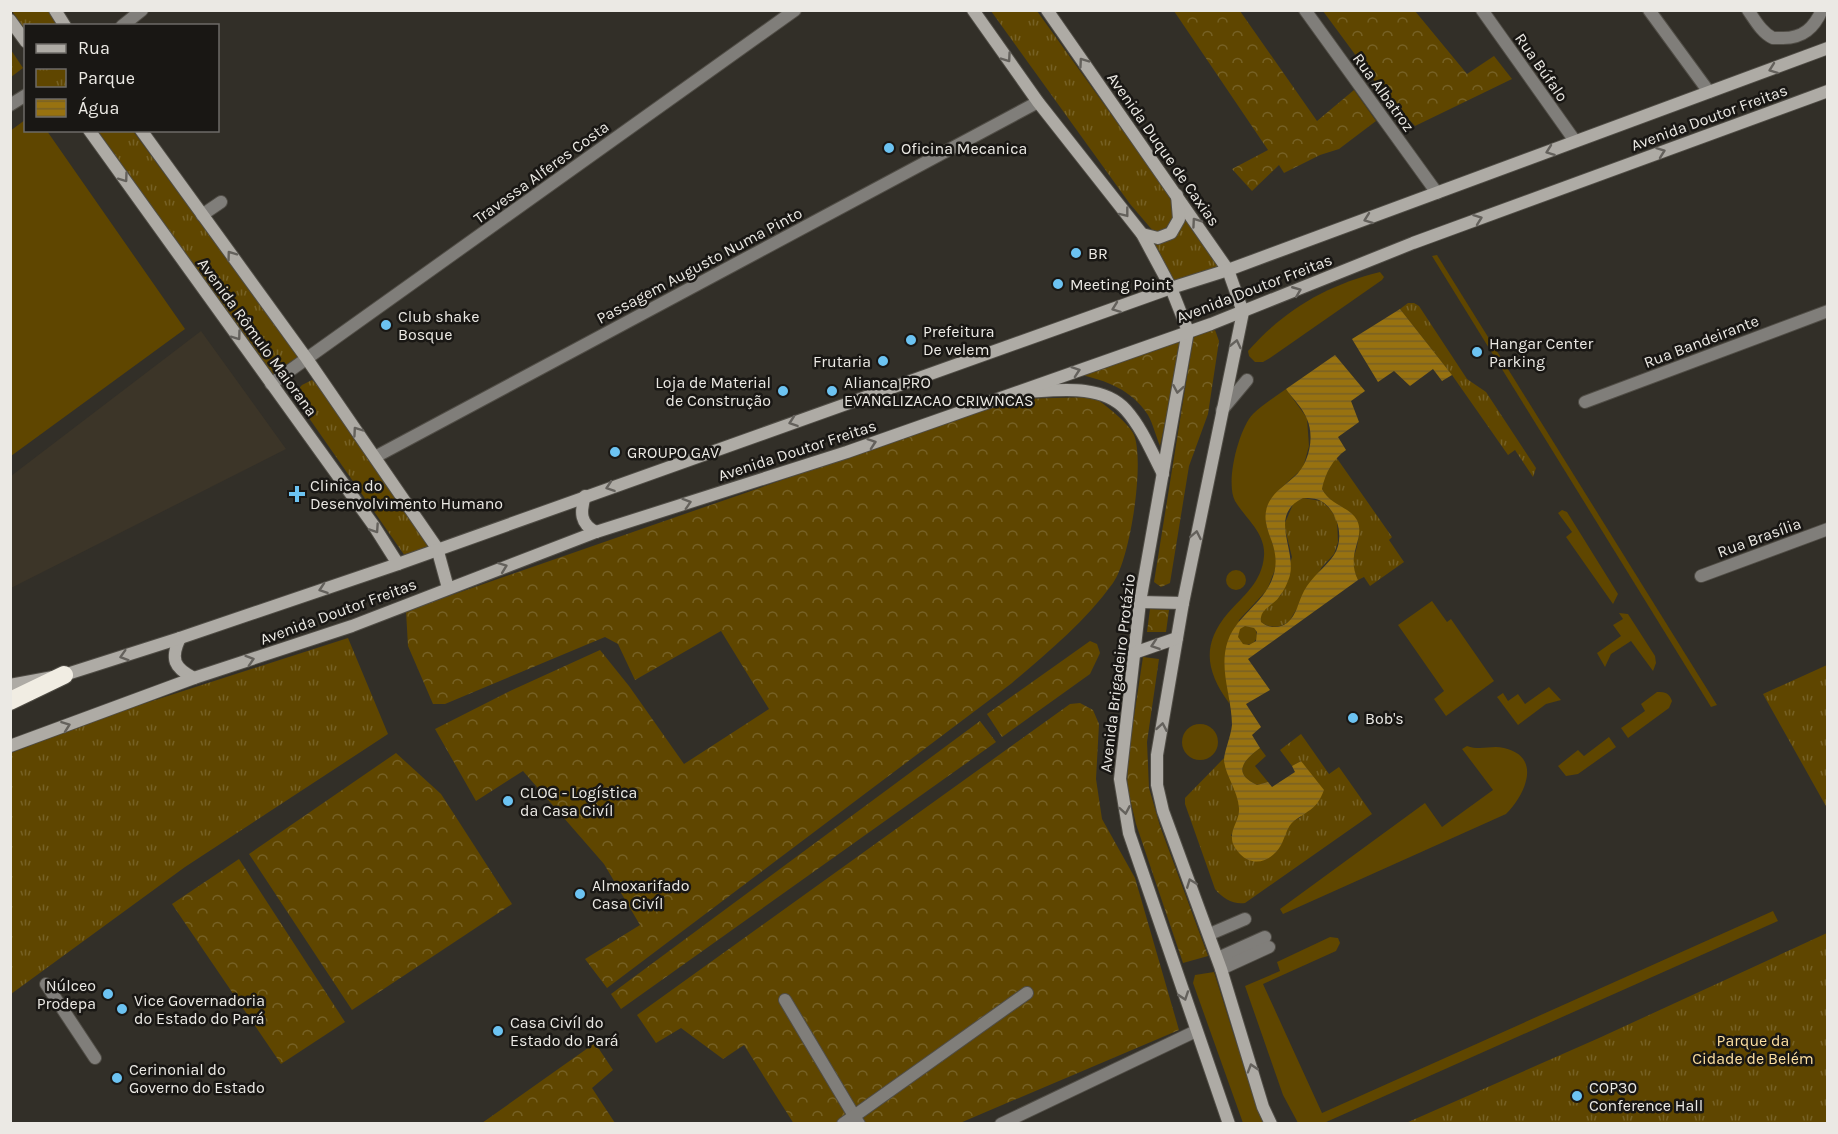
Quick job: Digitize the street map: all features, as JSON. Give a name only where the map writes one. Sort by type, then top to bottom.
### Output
[{"type":"highway","points":[[10,700],[59,677]]},
{"type":"main road","points":[[55,10],[64,24]]},
{"type":"main road","points":[[973,10],[1038,102],[1142,234],[1171,288],[1188,332]]},
{"type":"main road","name":"Avenida Duque de Caxias","points":[[1047,10],[1228,270],[1243,312]]},
{"type":"main road","points":[[10,20],[24,39]]},
{"type":"main road","name":"Avenida Doutor Freitas","points":[[10,685],[59,677],[398,564],[1171,288],[1228,270],[1827,48]]},
{"type":"main road","name":"Avenida Doutor Freitas","points":[[10,746],[194,678],[352,626],[596,532],[847,452],[1188,332],[1413,243],[1827,91]]},
{"type":"main road","name":"Avenida Rômulo Maiorana","points":[[90,132],[374,526],[398,564]]},
{"type":"main road","name":"Avenida Rômulo Maiorana","points":[[142,132],[307,359],[437,549],[448,588]]},
{"type":"main road","points":[[1142,234],[1158,238],[1171,233],[1179,219],[1177,195]]},
{"type":"main road","points":[[1243,312],[1183,603],[1157,754],[1157,785],[1163,811],[1220,963],[1263,1107],[1271,1124]]},
{"type":"main road","name":"Avenida Brigadeiro Protázio","points":[[1188,332],[1140,602],[1120,778],[1129,833],[1229,1124]]},
{"type":"main road","points":[[1015,393],[1082,391],[1093,392],[1111,399],[1124,407],[1137,423],[1163,474]]},
{"type":"main road","points":[[585,496],[582,519],[585,525],[596,532]]},
{"type":"main road","points":[[1140,602],[1183,603]]},
{"type":"main road","points":[[180,638],[174,653],[177,666],[194,678]]},
{"type":"main road","points":[[1134,653],[1177,638]]},
{"type":"street","points":[[124,24],[142,10]]},
{"type":"street","name":"Travessa Alferes Costa","points":[[271,384],[795,10]]},
{"type":"street","name":"Rua Albatroz","points":[[1305,10],[1437,193]]},
{"type":"street","name":"Rua Búfalo","points":[[1482,10],[1575,141]]},
{"type":"street","points":[[1649,10],[1709,92]]},
{"type":"street","points":[[1748,10],[1761,28],[1774,38],[1791,38],[1807,32],[1822,10]]},
{"type":"street","points":[[10,105],[24,95]]},
{"type":"street","name":"Passagem Augusto Numa Pinto","points":[[375,457],[1038,102]]},
{"type":"street","points":[[202,215],[222,202]]},
{"type":"street","name":"Rua Bandeirante","points":[[1585,402],[1827,311]]},
{"type":"street","points":[[1221,411],[1247,380]]},
{"type":"street","name":"Rua Brasília","points":[[1701,576],[1827,529]]},
{"type":"street","points":[[1210,934],[1245,919]]},
{"type":"street","points":[[1220,963],[1267,942]]},
{"type":"street","points":[[46,984],[95,1059]]},
{"type":"street","points":[[843,1124],[857,1119],[1028,993]]},
{"type":"street","points":[[785,1000],[857,1119]]},
{"type":"street","points":[[1000,1124],[1196,1031]]},
{"type":"shaded area","points":[[201,331],[286,449],[11,588],[11,476]]},
{"type":"green space","points":[[12,11],[49,11],[58,24],[24,24],[24,29]]},
{"type":"green space","points":[[991,11],[1037,11],[1172,199],[1173,219],[1164,230],[1154,232],[1130,204]]},
{"type":"green space","points":[[1174,11],[1240,11],[1317,121],[1354,90],[1376,121],[1339,149],[1320,155],[1284,173],[1279,165],[1252,191],[1232,169],[1268,150]]},
{"type":"green space","points":[[1323,11],[1415,11],[1467,74],[1494,56],[1512,79],[1415,126],[1382,91]]},
{"type":"green space","points":[[11,50],[23,68],[10,77]]},
{"type":"green space","points":[[24,121],[24,132],[48,132],[185,329],[11,456],[10,131]]},
{"type":"green space","points":[[99,132],[134,132],[299,357],[272,375]]},
{"type":"green space","points":[[1184,209],[1222,268],[1173,284],[1149,240],[1163,239]]},
{"type":"green space","points":[[1437,255],[1717,705],[1711,707],[1432,256]]},
{"type":"green space","points":[[1380,272],[1384,277],[1382,280],[1270,358],[1263,362],[1255,362],[1249,356],[1248,351],[1262,336],[1292,311],[1342,284]]},
{"type":"green space","points":[[1408,303],[1419,306],[1467,379],[1486,392],[1536,468],[1533,477],[1515,450],[1508,455],[1452,375],[1400,309]]},
{"type":"green space","points":[[1215,330],[1219,341],[1208,414],[1189,466],[1170,583],[1161,587],[1154,582],[1194,333]]},
{"type":"green space","points":[[1183,337],[1160,446],[1148,415],[1134,399],[1118,387],[1078,374]]},
{"type":"green space","points":[[312,380],[322,390],[429,546],[405,556],[293,395],[302,385]]},
{"type":"green space","points":[[1286,389],[1307,418],[1309,446],[1303,468],[1280,489],[1266,524],[1277,557],[1276,567],[1267,590],[1239,620],[1229,703],[1211,669],[1210,647],[1219,625],[1256,581],[1264,556],[1262,540],[1232,493],[1235,456],[1243,431],[1253,414]]},
{"type":"green space","points":[[1094,397],[1132,430],[1137,448],[1138,466],[1134,510],[1125,554],[1113,583],[1102,597],[1066,636],[1012,683],[607,988],[585,959],[640,925],[604,864],[523,771],[476,801],[435,729],[510,691],[600,650],[629,686],[684,764],[769,709],[721,631],[635,680],[618,644],[605,637],[445,704],[433,704],[408,646],[406,611],[1015,399]]},
{"type":"green space","points":[[1336,457],[1392,537],[1389,540],[1404,562],[1370,586],[1364,577],[1358,580],[1353,568],[1358,539],[1357,520],[1329,499],[1322,489],[1324,478]]},
{"type":"green space","points":[[1303,498],[1321,501],[1329,508],[1337,519],[1338,542],[1334,554],[1322,567],[1290,620],[1280,626],[1268,626],[1261,622],[1260,617],[1263,610],[1281,595],[1292,557],[1284,525],[1294,502]]},
{"type":"green space","points":[[1562,510],[1567,512],[1618,594],[1613,604],[1566,537],[1572,532],[1558,513]]},
{"type":"green space","points":[[1236,570],[1243,573],[1246,580],[1243,587],[1236,590],[1229,587],[1226,580],[1229,573]]},
{"type":"green space","points":[[1432,601],[1447,622],[1451,619],[1494,681],[1446,716],[1434,699],[1444,691],[1398,625]]},
{"type":"green space","points":[[1150,609],[1169,610],[1166,632],[1147,632]]},
{"type":"green space","points":[[1619,613],[1628,614],[1655,656],[1656,663],[1653,671],[1631,641],[1611,654],[1605,667],[1597,653],[1621,636],[1613,625],[1623,619]]},
{"type":"green space","points":[[1247,625],[1254,628],[1257,635],[1254,642],[1247,645],[1240,642],[1237,635],[1240,628]]},
{"type":"green space","points":[[348,638],[388,734],[185,867],[11,994],[11,753],[115,713]]},
{"type":"green space","points":[[1090,641],[1097,644],[1100,653],[1090,674],[1002,737],[987,714]]},
{"type":"green space","points":[[1143,657],[1159,659],[1147,742],[1149,788],[1160,826],[1208,956],[1183,963],[1136,824],[1127,786],[1128,756]]},
{"type":"green space","points":[[1827,665],[1827,808],[1763,694]]},
{"type":"green space","points":[[1549,687],[1561,700],[1546,704],[1518,725],[1497,697],[1503,693],[1508,701],[1518,694],[1525,704]]},
{"type":"green space","points":[[1657,692],[1670,696],[1672,701],[1669,708],[1628,738],[1621,728],[1645,711],[1641,704]]},
{"type":"green space","points":[[1080,703],[1093,710],[1099,724],[1096,779],[1102,819],[1135,878],[1179,1030],[960,1123],[794,1124],[744,1045],[723,1059],[681,1028],[656,1043],[637,1015],[1070,704]]},
{"type":"green space","points":[[980,721],[996,742],[621,1009],[611,994]]},
{"type":"green space","points":[[1200,724],[1212,730],[1218,742],[1212,754],[1200,760],[1188,754],[1182,742],[1188,730]]},
{"type":"green space","points":[[1301,734],[1329,774],[1339,767],[1372,814],[1245,903],[1233,902],[1215,889],[1185,804],[1185,798],[1224,758],[1237,792],[1239,806],[1238,819],[1231,836],[1289,827],[1292,822],[1301,817],[1301,761],[1292,766],[1280,750]]},
{"type":"green space","points":[[1609,737],[1616,747],[1578,774],[1566,776],[1558,766],[1578,750],[1584,756]]},
{"type":"green space","points":[[1467,746],[1504,748],[1523,759],[1527,768],[1524,787],[1506,814],[1283,914],[1280,909],[1425,803],[1442,827],[1493,790],[1462,749]]},
{"type":"green space","points":[[1260,748],[1266,756],[1255,766],[1268,782],[1257,785],[1249,780],[1242,771],[1245,762]]},
{"type":"green space","points":[[396,753],[441,794],[512,904],[352,1010],[249,854]]},
{"type":"green space","points":[[239,859],[345,1022],[281,1064],[172,904]]},
{"type":"green space","points":[[1773,911],[1778,921],[1324,1123],[1298,1123],[1283,1095],[1245,986],[1280,971],[1277,962],[1330,937],[1338,938],[1340,943],[1336,951],[1263,984],[1322,1113]]},
{"type":"green space","name":"Parque da Cidade de Belém","points":[[1827,933],[1827,1123],[1406,1123],[1599,1038]]},
{"type":"green space","points":[[1214,972],[1236,1042],[1266,1123],[1243,1123],[1193,983],[1195,975]]},
{"type":"green space","points":[[595,1043],[613,1070],[592,1088],[615,1123],[482,1123]]},
{"type":"water","points":[[1400,309],[1452,375],[1442,381],[1433,369],[1410,386],[1394,371],[1378,382],[1352,339]]},
{"type":"water","points":[[1335,355],[1365,391],[1351,401],[1359,422],[1338,437],[1346,450],[1330,467],[1322,489],[1330,499],[1350,512],[1357,520],[1359,534],[1354,562],[1358,580],[1248,659],[1270,690],[1246,704],[1261,727],[1252,735],[1260,748],[1245,762],[1242,771],[1249,780],[1257,785],[1268,782],[1272,787],[1295,772],[1292,766],[1301,761],[1324,790],[1315,805],[1292,823],[1277,851],[1268,859],[1257,862],[1240,854],[1232,840],[1239,808],[1224,760],[1232,725],[1224,662],[1232,631],[1265,592],[1275,570],[1276,559],[1265,516],[1269,502],[1299,472],[1309,450],[1310,434],[1307,419],[1286,389]],"holes":[[[1303,498],[1319,500],[1327,505],[1338,525],[1339,541],[1334,555],[1307,586],[1290,620],[1281,626],[1270,627],[1261,622],[1262,614],[1281,595],[1290,575],[1290,554],[1285,523],[1287,513]],[[1245,626],[1254,628],[1257,632],[1256,641],[1249,645],[1243,644],[1238,637],[1240,629]]]},
{"type":"place","name":"Oficina Mecanica","points":[[889,148]]},
{"type":"place","name":"BR","points":[[1076,253]]},
{"type":"place","name":"Meeting Point","points":[[1058,284]]},
{"type":"place","name":"Club shake Bosque","points":[[386,325]]},
{"type":"place","name":"Prefeitura De velem","points":[[911,340]]},
{"type":"place","name":"Hangar Center Parking","points":[[1477,352]]},
{"type":"place","name":"Frutaria","points":[[883,361]]},
{"type":"place","name":"Loja de Material de Construção","points":[[783,391]]},
{"type":"place","name":"Alianca PRO EVANGLIZACAO CRIWNCAS","points":[[832,391]]},
{"type":"place","name":"GROUPO GAV","points":[[615,452]]},
{"type":"place","name":"Clinica do Desenvolvimento Humano","points":[[297,494]]},
{"type":"place","name":"Bob's","points":[[1353,718]]},
{"type":"place","name":"CLOG - Logística da Casa Civíl","points":[[508,801]]},
{"type":"place","name":"Almoxarifado Casa Civíl","points":[[580,894]]},
{"type":"place","name":"Núlceo Prodepa","points":[[108,994]]},
{"type":"place","name":"Vice Governadoria do Estado do Pará","points":[[122,1009]]},
{"type":"place","name":"Casa Civíl do Estado do Pará","points":[[498,1031]]},
{"type":"place","name":"Cerinonial do Governo do Estado","points":[[117,1078]]},
{"type":"place","name":"COP30 Conference Hall","points":[[1577,1096]]}]
